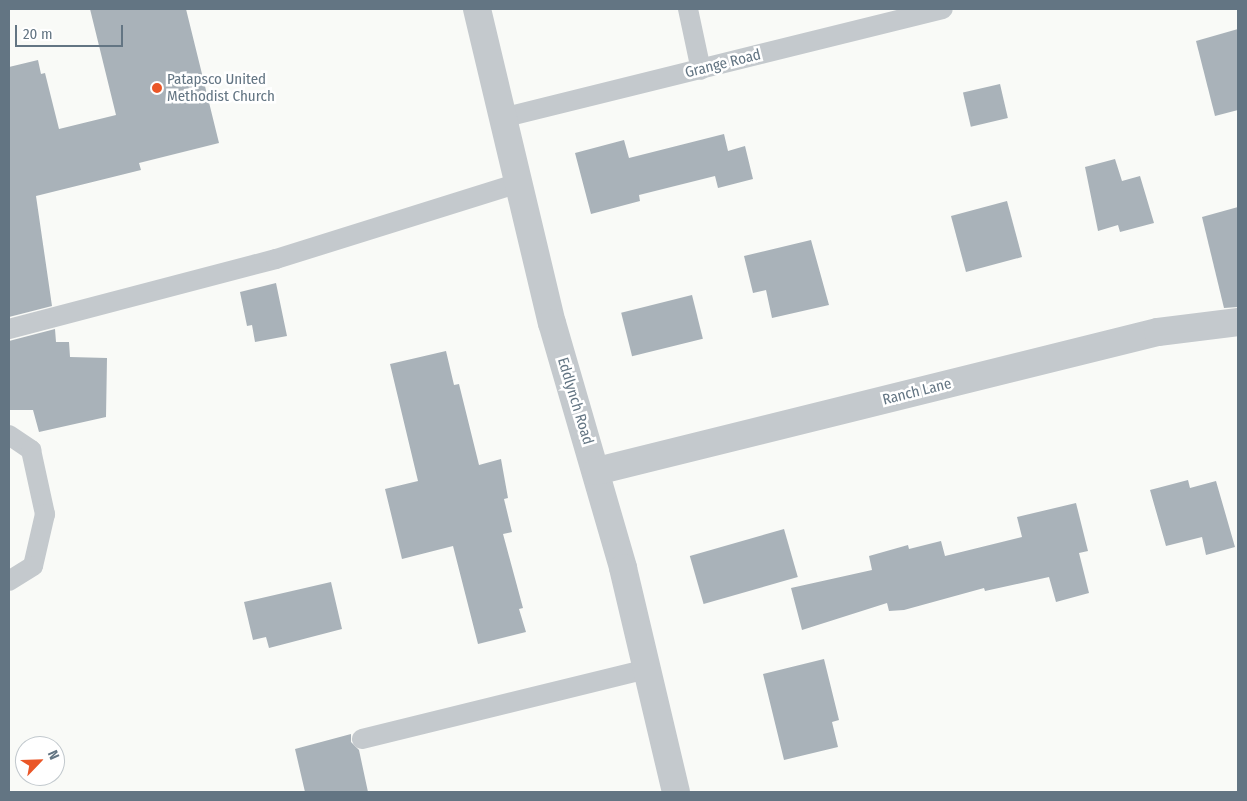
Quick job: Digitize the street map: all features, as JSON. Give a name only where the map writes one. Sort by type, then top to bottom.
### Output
[{"type":"street","name":"Eddlynch Road","points":[[476,9],[570,388],[597,470],[648,669],[676,792]]},
{"type":"street","name":"Ranch Lane","points":[[597,470],[1158,332],[1238,322]]},
{"type":"lane","points":[[688,9],[701,70]]},
{"type":"lane","name":"Grange Road","points":[[502,118],[943,9]]},
{"type":"lane","points":[[9,330],[276,259],[518,183]]},
{"type":"lane","points":[[9,435],[31,450],[45,514],[33,566],[9,581]]},
{"type":"lane","points":[[362,740],[648,669]]},
{"type":"building","name":"Patapsco United Methodist Church","points":[[90,9],[186,9],[219,143],[139,163],[141,170],[36,196],[52,306],[9,317],[9,67],[38,60],[41,74],[45,73],[59,129],[116,115]]},
{"type":"building","points":[[1238,29],[1238,110],[1215,116],[1196,41]]},
{"type":"building","points":[[1000,84],[1008,118],[971,127],[963,93]]},
{"type":"building","points":[[724,134],[728,151],[745,146],[753,179],[718,188],[715,176],[639,195],[640,201],[591,214],[575,153],[624,140],[629,158]]},
{"type":"building","points":[[1115,159],[1122,181],[1140,176],[1154,223],[1120,232],[1118,225],[1098,231],[1085,167]]},
{"type":"building","points":[[1007,201],[1022,257],[966,272],[951,216]]},
{"type":"building","points":[[1238,207],[1238,307],[1224,308],[1202,217]]},
{"type":"building","points":[[811,240],[829,305],[772,318],[766,290],[753,293],[744,256]]},
{"type":"building","points":[[276,283],[287,336],[255,342],[252,325],[247,326],[240,292]]},
{"type":"building","points":[[692,295],[703,339],[632,356],[621,313]]},
{"type":"building","points":[[55,329],[56,342],[69,342],[70,357],[107,358],[106,417],[39,432],[33,410],[9,410],[9,341]]},
{"type":"building","points":[[446,351],[454,385],[459,384],[479,465],[501,459],[508,498],[504,499],[512,532],[503,534],[523,608],[519,609],[526,632],[478,644],[453,546],[402,559],[385,489],[418,481],[390,364]]},
{"type":"building","points":[[1188,480],[1190,488],[1216,481],[1235,547],[1206,555],[1202,537],[1166,546],[1150,490]]},
{"type":"building","points":[[1076,503],[1088,551],[1079,553],[1089,593],[1056,602],[1049,577],[985,591],[984,588],[904,610],[889,611],[887,603],[802,630],[791,588],[872,570],[869,556],[908,545],[909,549],[941,541],[945,556],[1022,537],[1017,517]]},
{"type":"building","points":[[784,529],[798,577],[704,604],[690,556]]},
{"type":"building","points":[[331,582],[342,629],[269,648],[266,637],[253,640],[244,602]]},
{"type":"building","points":[[824,659],[839,720],[832,722],[838,747],[784,760],[763,674]]},
{"type":"building","points":[[351,734],[351,742],[359,750],[368,792],[305,792],[295,749]]},
{"type":"place","name":"Patapsco United Methodist Church","points":[[157,88]]}]
